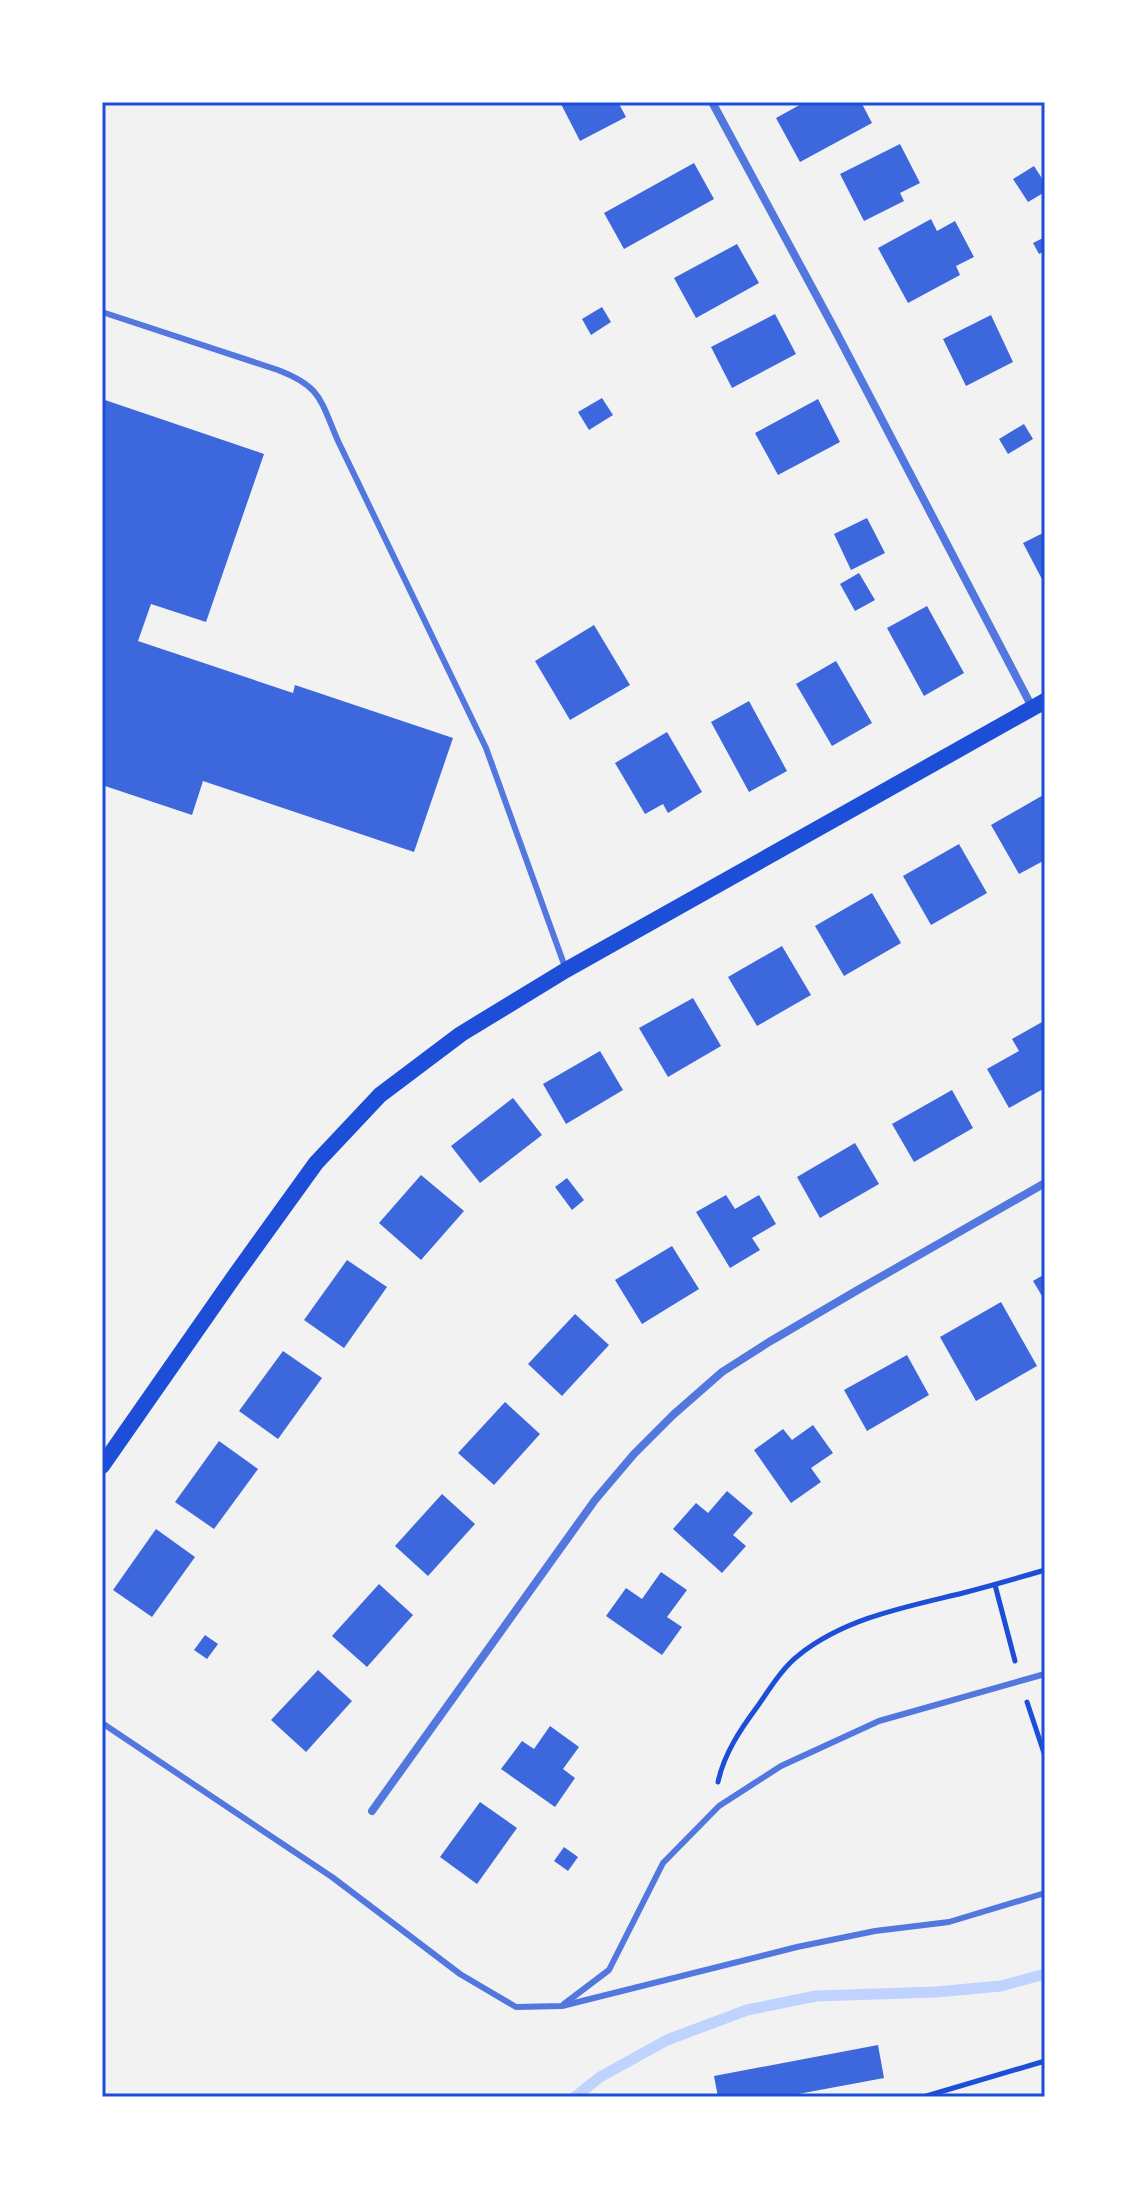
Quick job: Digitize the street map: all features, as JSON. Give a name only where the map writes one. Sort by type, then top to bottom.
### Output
[{"type":"main road","points":[[102,1466],[316,1163],[380,1095],[461,1034],[566,970],[1039,704]]},
{"type":"street","points":[[712,102],[1039,704]]},
{"type":"street","points":[[372,1811],[595,1500],[673,1415],[722,1372],[769,1342],[1045,1183]]},
{"type":"lane","points":[[102,312],[278,370],[299,378],[316,391],[486,748],[566,970]]},
{"type":"lane","points":[[562,2006],[609,1970],[663,1863],[719,1806],[781,1766],[879,1721],[1045,1674]]},
{"type":"lane","points":[[102,1723],[332,1877],[460,1974],[516,2007],[562,2006],[797,1947],[875,1931],[949,1922],[1045,1893]]},
{"type":"path","points":[[719,1806],[717,1788],[722,1764],[741,1728],[796,1656],[832,1631],[903,1607],[1045,1570]]},
{"type":"path","points":[[923,2097],[1045,2061]]},
{"type":"building","points":[[560,102],[618,102],[626,117],[580,141]]},
{"type":"building","points":[[805,102],[861,102],[872,123],[800,162],[776,118]]},
{"type":"building","points":[[900,144],[920,183],[900,193],[904,201],[864,221],[840,174]]},
{"type":"building","points":[[694,163],[714,199],[624,249],[604,213]]},
{"type":"building","points":[[1034,166],[1045,183],[1045,192],[1028,202],[1013,179]]},
{"type":"building","points":[[931,219],[937,231],[955,221],[974,257],[956,266],[960,275],[908,303],[878,248]]},
{"type":"building","points":[[1045,237],[1045,251],[1039,254],[1033,243]]},
{"type":"building","points":[[737,244],[759,283],[696,318],[674,278]]},
{"type":"building","points":[[602,307],[611,322],[591,335],[582,319]]},
{"type":"building","points":[[775,314],[796,354],[732,388],[711,347]]},
{"type":"building","points":[[991,315],[1013,362],[966,386],[943,339]]},
{"type":"building","points":[[602,398],[613,415],[589,430],[578,412]]},
{"type":"building","points":[[102,399],[264,454],[206,622],[151,604],[138,641],[293,693],[295,685],[453,738],[414,852],[203,781],[192,815],[102,785]]},
{"type":"building","points":[[818,399],[840,442],[778,475],[755,433]]},
{"type":"building","points":[[1024,424],[1033,439],[1008,454],[999,439]]},
{"type":"building","points":[[867,518],[885,553],[851,570],[834,534]]},
{"type":"building","points":[[1045,532],[1045,585],[1023,543]]},
{"type":"building","points":[[859,573],[875,600],[855,611],[840,584]]},
{"type":"building","points":[[927,606],[964,673],[924,696],[887,628]]},
{"type":"building","points":[[594,625],[630,685],[570,720],[535,661]]},
{"type":"building","points":[[836,661],[872,723],[832,746],[796,684]]},
{"type":"building","points":[[749,701],[787,771],[749,792],[711,722]]},
{"type":"building","points":[[667,732],[702,792],[668,813],[663,804],[645,814],[615,763]]},
{"type":"building","points":[[1045,794],[1045,860],[1019,874],[991,825]]},
{"type":"building","points":[[959,844],[987,893],[931,925],[903,876]]},
{"type":"building","points":[[872,893],[901,943],[844,976],[815,926]]},
{"type":"building","points":[[782,946],[811,995],[757,1026],[728,977]]},
{"type":"building","points":[[693,998],[721,1046],[668,1077],[639,1028]]},
{"type":"building","points":[[1042,1022],[1045,1027],[1045,1088],[1009,1108],[987,1069],[1019,1051],[1012,1039]]},
{"type":"building","points":[[600,1051],[623,1090],[566,1124],[543,1084]]},
{"type":"building","points":[[952,1090],[973,1128],[914,1162],[892,1124]]},
{"type":"building","points":[[513,1098],[542,1135],[480,1183],[451,1146]]},
{"type":"building","points":[[855,1143],[879,1184],[820,1218],[797,1177]]},
{"type":"building","points":[[421,1175],[464,1211],[421,1260],[379,1223]]},
{"type":"building","points":[[567,1178],[584,1200],[572,1210],[555,1187]]},
{"type":"building","points":[[726,1195],[735,1209],[759,1195],[776,1224],[752,1238],[760,1250],[730,1268],[696,1212]]},
{"type":"building","points":[[672,1246],[699,1289],[642,1324],[615,1280]]},
{"type":"building","points":[[347,1260],[387,1287],[344,1348],[304,1320]]},
{"type":"building","points":[[1045,1274],[1045,1301],[1033,1281]]},
{"type":"building","points":[[1001,1302],[1037,1366],[976,1401],[940,1337]]},
{"type":"building","points":[[575,1314],[609,1345],[562,1396],[528,1364]]},
{"type":"building","points":[[283,1351],[322,1378],[278,1439],[239,1411]]},
{"type":"building","points":[[907,1355],[929,1395],[867,1431],[844,1390]]},
{"type":"building","points":[[505,1402],[540,1434],[494,1485],[458,1453]]},
{"type":"building","points":[[813,1425],[833,1453],[811,1468],[821,1482],[791,1503],[754,1450],[783,1429],[792,1440]]},
{"type":"building","points":[[219,1441],[258,1469],[214,1529],[175,1502]]},
{"type":"building","points":[[727,1491],[753,1513],[733,1535],[746,1546],[722,1573],[673,1529],[696,1503],[708,1513]]},
{"type":"building","points":[[442,1494],[475,1524],[428,1576],[395,1546]]},
{"type":"building","points":[[156,1529],[195,1557],[152,1617],[113,1590]]},
{"type":"building","points":[[661,1572],[687,1590],[667,1617],[682,1627],[662,1655],[606,1616],[626,1588],[642,1599]]},
{"type":"building","points":[[379,1584],[413,1615],[367,1667],[332,1636]]},
{"type":"building","points":[[205,1635],[218,1644],[207,1659],[194,1650]]},
{"type":"building","points":[[318,1670],[352,1701],[306,1752],[271,1720]]},
{"type":"building","points":[[550,1726],[579,1747],[563,1769],[575,1778],[555,1807],[501,1769],[522,1741],[534,1749]]},
{"type":"building","points":[[480,1802],[517,1828],[477,1884],[440,1857]]},
{"type":"building","points":[[564,1847],[578,1857],[568,1871],[554,1861]]},
{"type":"building","points":[[878,2045],[884,2078],[782,2097],[718,2097],[714,2076]]},
{"type":"waterway","points":[[575,2097],[600,2077],[667,2040],[747,2010],[816,1996],[936,1992],[1001,1986],[1045,1974]]}]
